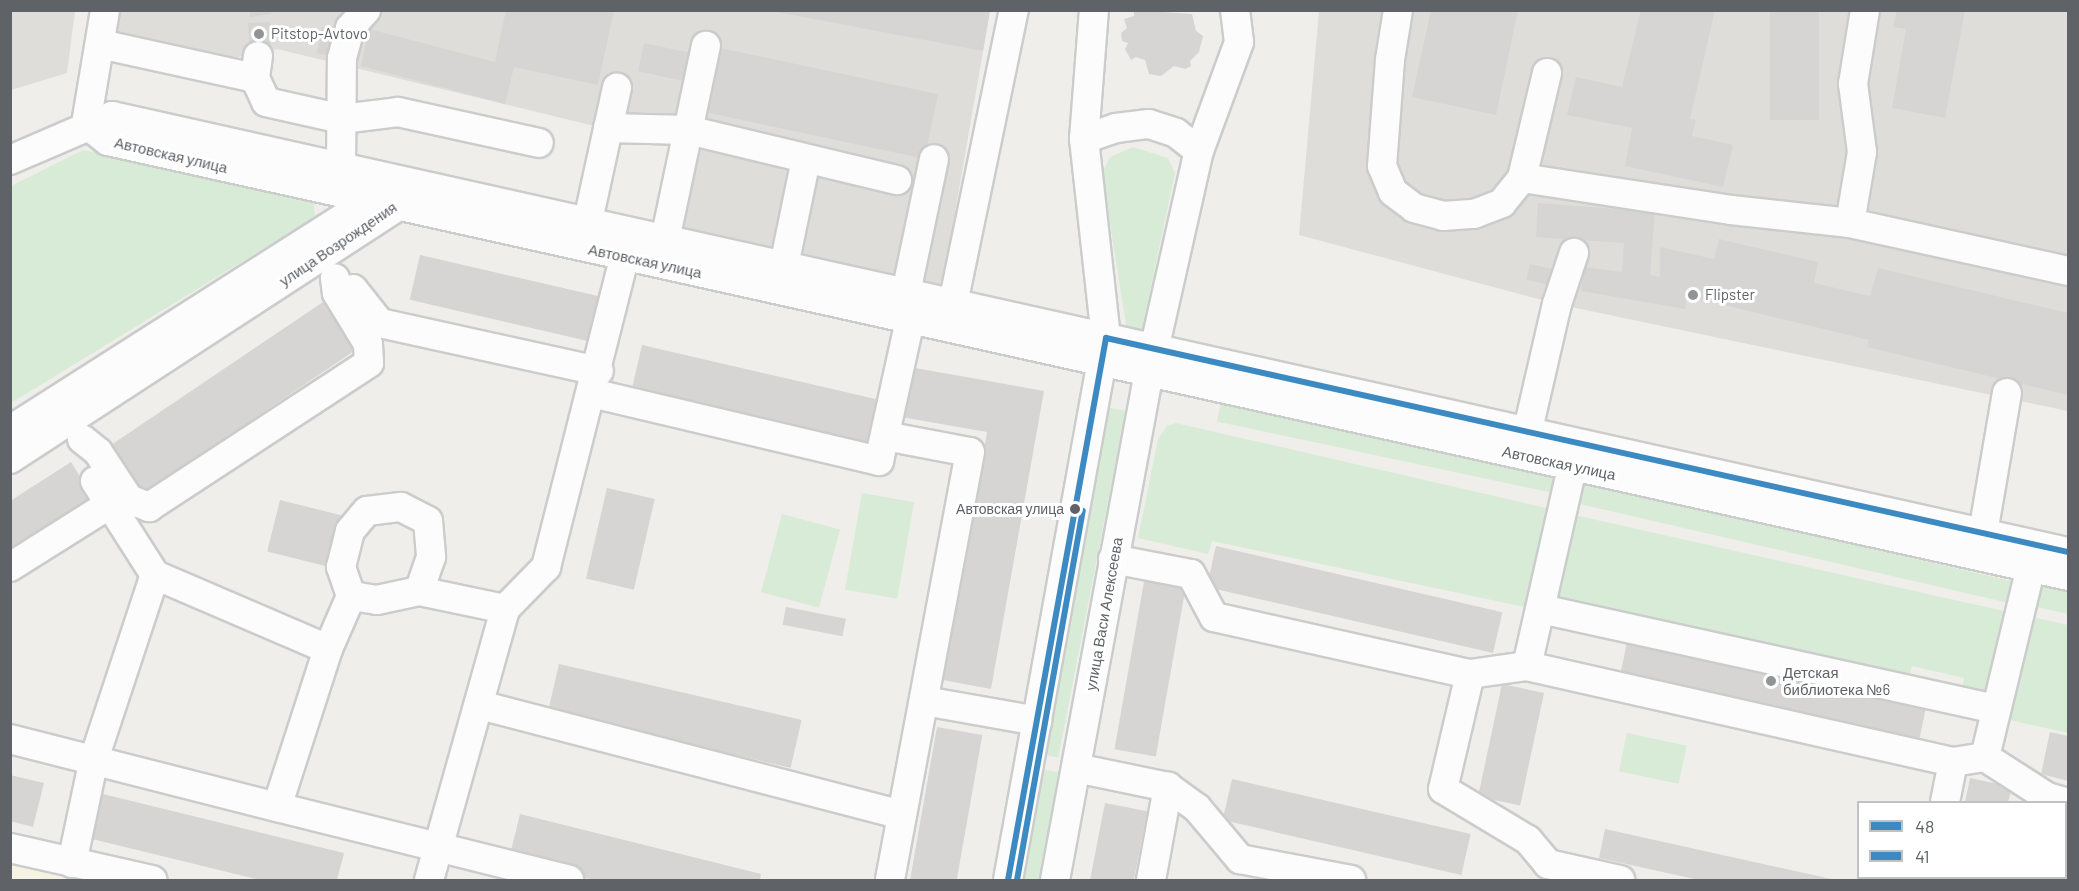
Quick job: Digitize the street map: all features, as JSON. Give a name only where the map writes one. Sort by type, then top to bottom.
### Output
[{"type":"street","points":[[14,155],[86,124],[105,10]]},
{"type":"street","points":[[341,167],[342,58],[350,28],[366,10]]},
{"type":"street","points":[[950,316],[1014,10]]},
{"type":"street","points":[[1008,880],[1103,350],[1084,139],[1094,10]]},
{"type":"street","name":"улица Васи Алексеева","points":[[1055,880],[1113,559],[1152,360],[1199,151],[1239,42],[1235,10]]},
{"type":"street","points":[[1398,10],[1390,60],[1382,166],[1393,192],[1414,208],[1433,213],[1474,214],[1502,203],[1522,178],[1547,73]]},
{"type":"street","points":[[1850,223],[1862,152],[1852,84],[1865,10]]},
{"type":"street","points":[[99,44],[256,67],[266,102],[342,119],[398,112],[539,143]]},
{"type":"street","points":[[663,252],[706,46]]},
{"type":"street","points":[[585,235],[617,88]]},
{"type":"street","name":"Автовская улица","points":[[86,124],[112,116],[341,167],[406,194],[585,235],[2034,557],[2068,552]]},
{"type":"street","name":"Автовская улица","points":[[86,124],[108,141],[368,199],[406,194]]},
{"type":"street","points":[[1084,139],[1116,128],[1149,124],[1176,133],[1199,151]]},
{"type":"street","points":[[608,128],[688,130],[897,180]]},
{"type":"street","points":[[781,278],[806,159]]},
{"type":"street","points":[[328,267],[350,285],[380,323],[879,461],[934,159]]},
{"type":"street","points":[[1522,178],[1731,210],[1850,223],[2068,271]]},
{"type":"street","name":"улица Возрождения","points":[[10,459],[69,420],[328,267],[406,194]]},
{"type":"street","name":"улица Возрождения","points":[[10,430],[69,420],[368,199]]},
{"type":"street","points":[[429,880],[436,848],[480,705],[504,609],[546,567],[596,382],[628,244]]},
{"type":"street","points":[[1525,443],[1545,327],[1574,253]]},
{"type":"street","points":[[69,420],[98,452],[129,499],[149,507],[369,363],[368,344],[337,293],[328,267]]},
{"type":"street","points":[[1983,533],[2007,393]]},
{"type":"street","points":[[69,420],[80,458],[155,575],[328,649]]},
{"type":"street","points":[[885,436],[970,452],[890,880]]},
{"type":"street","points":[[1527,666],[1575,454]]},
{"type":"street","name":"Автовская улица","points":[[1575,454],[1983,533],[2068,576]]},
{"type":"street","points":[[10,567],[110,504]]},
{"type":"street","points":[[277,807],[328,649],[351,596],[341,567],[350,531],[364,505],[401,507],[428,521],[431,557],[419,591]]},
{"type":"street","points":[[1985,757],[2034,557]]},
{"type":"street","points":[[1113,559],[1191,574],[1214,617],[1470,674],[1527,666],[1953,762],[1985,757],[2047,797],[2061,801]]},
{"type":"street","points":[[72,863],[94,759],[155,575]]},
{"type":"street","points":[[351,596],[377,600],[419,591],[504,609]]},
{"type":"street","points":[[1541,609],[1996,709]]},
{"type":"street","points":[[1470,674],[1443,789],[1528,840],[1543,872],[1620,880]]},
{"type":"street","points":[[924,701],[1037,721]]},
{"type":"street","points":[[480,705],[902,816]]},
{"type":"street","points":[[10,739],[569,880]]},
{"type":"street","points":[[1945,801],[1953,762]]},
{"type":"street","points":[[1076,768],[1168,787],[1197,808],[1240,858],[1351,880]]},
{"type":"street","points":[[1151,880],[1168,787]]},
{"type":"street","points":[[10,848],[152,880]]},
{"type":"shaded area","points":[[11,10],[75,11],[67,73],[11,90]]},
{"type":"shaded area","points":[[114,10],[990,11],[942,287],[678,226],[693,150],[277,49],[219,61],[110,38]]},
{"type":"shaded area","points":[[1319,11],[2068,11],[2068,411],[1557,304],[1299,235]]},
{"type":"shaded area","points":[[11,853],[127,880],[11,880]]},
{"type":"green space","points":[[1133,147],[1168,158],[1175,173],[1141,333],[1127,331],[1102,173],[1110,157]]},
{"type":"green space","points":[[83,150],[313,197],[315,217],[11,403],[11,186]]},
{"type":"green space","points":[[1221,402],[1562,475],[1558,494],[1217,422]]},
{"type":"green space","points":[[1105,407],[1126,411],[1058,758],[1038,754]]},
{"type":"green space","points":[[1176,423],[1555,510],[1529,608],[1212,541],[1208,554],[1138,538],[1158,439],[1167,426]]},
{"type":"green space","points":[[1578,481],[2020,583],[2015,605],[1573,502]]},
{"type":"green space","points":[[862,493],[914,502],[897,599],[845,590]]},
{"type":"green space","points":[[782,514],[840,530],[819,608],[761,592]]},
{"type":"green space","points":[[1570,514],[2013,613],[1991,692],[1961,694],[1964,678],[1912,666],[1909,677],[1562,600],[1555,592]]},
{"type":"green space","points":[[2035,583],[2068,591],[2068,614],[2029,605]]},
{"type":"green space","points":[[2027,616],[2068,625],[2068,733],[2001,718]]},
{"type":"green space","points":[[1627,733],[1687,746],[1679,784],[1619,771]]},
{"type":"green space","points":[[1040,769],[1062,773],[1043,880],[1020,880]]},
{"type":"building","points":[[250,10],[271,10],[271,14],[250,17]]},
{"type":"building","points":[[506,10],[614,10],[598,85],[514,67],[505,104],[361,66],[369,29],[495,62]]},
{"type":"building","points":[[766,10],[990,10],[983,51]]},
{"type":"building","points":[[1134,10],[1192,14],[1196,31],[1203,36],[1199,52],[1190,61],[1191,66],[1185,69],[1174,66],[1161,76],[1149,74],[1145,60],[1136,57],[1131,60],[1125,49],[1128,43],[1122,41],[1121,33],[1127,28],[1124,19],[1134,16]]},
{"type":"building","points":[[1431,10],[1518,10],[1496,115],[1412,97]]},
{"type":"building","points":[[1641,10],[1715,10],[1690,119],[1696,120],[1692,136],[1733,145],[1723,187],[1625,166],[1632,128],[1567,115],[1576,77],[1622,87]]},
{"type":"building","points":[[1770,10],[1819,10],[1819,120],[1770,120]]},
{"type":"building","points":[[1897,10],[1965,10],[1945,118],[1892,108],[1906,29],[1893,27]]},
{"type":"building","name":"Pitstop-Avtovo","points":[[270,22],[271,44],[249,45],[248,23]]},
{"type":"building","points":[[322,27],[337,30],[332,56],[317,54]]},
{"type":"building","points":[[644,43],[691,53],[685,81],[638,71]]},
{"type":"building","points":[[716,47],[938,94],[924,159],[702,112]]},
{"type":"building","points":[[1538,203],[1655,212],[1650,275],[1660,277],[1660,247],[1714,259],[1719,239],[1818,262],[1814,283],[1870,296],[1878,268],[2068,313],[2068,395],[1867,347],[1869,340],[1687,296],[1685,309],[1581,291],[1584,267],[1622,272],[1624,243],[1536,237]]},
{"type":"building","points":[[420,255],[601,297],[591,342],[410,300]]},
{"type":"building","points":[[1530,264],[1551,269],[1548,285],[1526,280]]},
{"type":"building","points":[[329,298],[361,346],[141,495],[108,447]]},
{"type":"building","points":[[642,345],[879,400],[868,446],[631,392]]},
{"type":"building","points":[[904,366],[1044,391],[991,689],[943,680],[987,432],[895,416]]},
{"type":"building","points":[[71,462],[95,501],[10,555],[10,501]]},
{"type":"building","points":[[607,488],[655,499],[634,590],[586,579]]},
{"type":"building","points":[[280,500],[344,516],[331,567],[267,551]]},
{"type":"building","points":[[1216,546],[1502,612],[1493,653],[1207,587]]},
{"type":"building","points":[[1145,576],[1186,583],[1156,757],[1114,749]]},
{"type":"building","points":[[786,607],[846,619],[842,636],[783,625]]},
{"type":"building","points":[[1628,638],[1927,702],[1918,744],[1619,680]]},
{"type":"building","points":[[559,664],[802,720],[791,768],[548,712]]},
{"type":"building","points":[[1502,684],[1544,693],[1520,805],[1478,796]]},
{"type":"building","points":[[937,727],[982,735],[957,880],[910,880]]},
{"type":"building","points":[[2050,732],[2068,736],[2068,781],[2041,774]]},
{"type":"building","points":[[10,775],[44,783],[33,827],[10,821]]},
{"type":"building","points":[[1970,778],[2012,787],[2008,801],[1965,801]]},
{"type":"building","points":[[1232,779],[1471,834],[1461,875],[1223,820]]},
{"type":"building","points":[[103,794],[344,853],[337,880],[260,880],[92,839]]},
{"type":"building","points":[[1105,803],[1147,811],[1134,880],[1090,880]]},
{"type":"building","points":[[520,814],[761,874],[760,880],[594,880],[509,859]]},
{"type":"building","points":[[1605,829],[1836,880],[1699,880],[1599,858]]},
{"type":"transit line","name":"48","points":[[1008,880],[1106,338],[2068,552]]},
{"type":"transit line","name":"41","points":[[1017,880],[1083,511]]},
{"type":"place","name":"Pitstop-Avtovo","points":[[259,34]]},
{"type":"place","name":"Flipster","points":[[1693,295]]},
{"type":"place","name":"Автовская улица","points":[[1075,509]]},
{"type":"place","name":"Детская библиотека №6","points":[[1771,681]]}]
